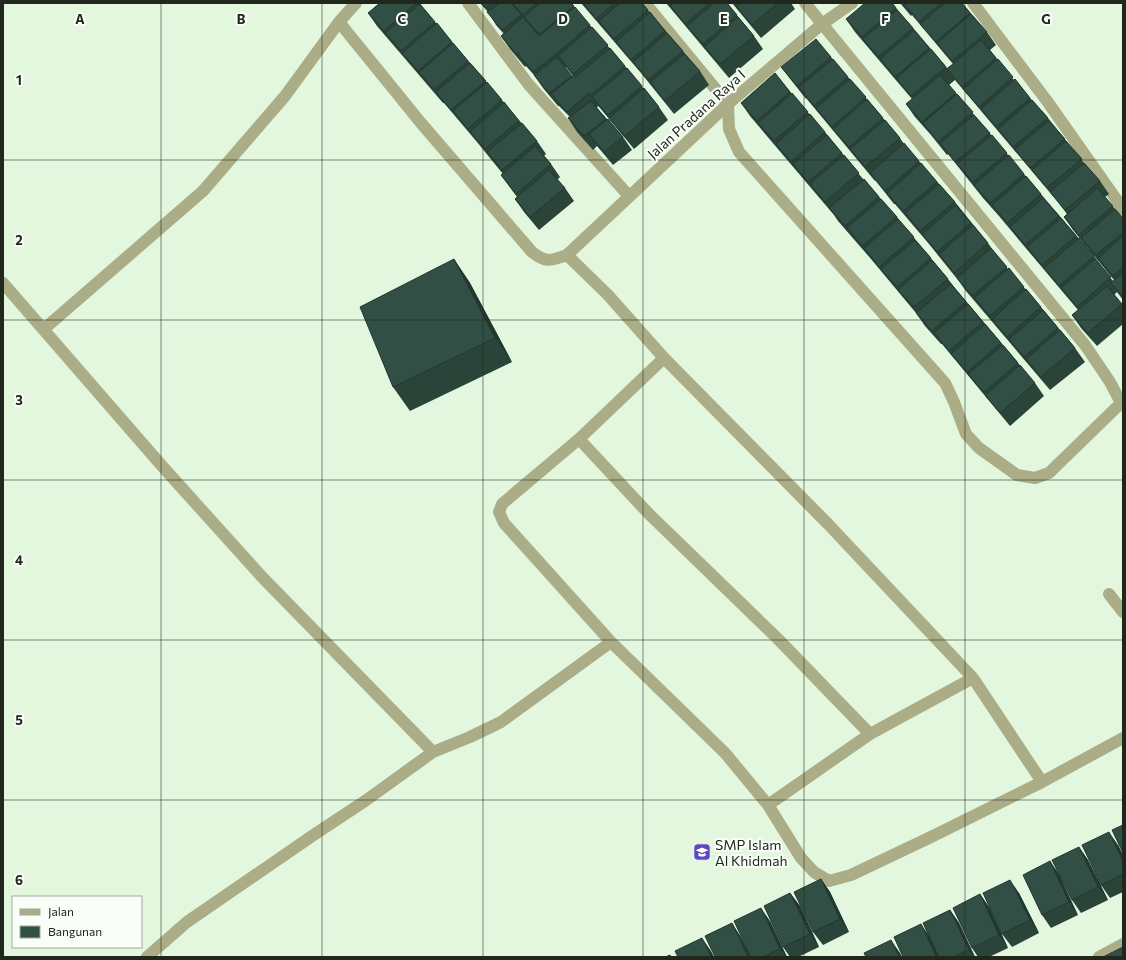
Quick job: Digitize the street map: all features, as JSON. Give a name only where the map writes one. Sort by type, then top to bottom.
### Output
[{"type":"street","points":[[44,329],[203,191],[285,96],[339,22],[356,3]]},
{"type":"street","points":[[468,3],[529,85],[629,196]]},
{"type":"street","points":[[645,3],[728,104],[729,129],[739,152],[945,383],[966,434],[979,448],[1017,475],[1035,478],[1049,473],[1121,402],[1110,382],[1085,345],[805,3]]},
{"type":"street","name":"Jalan Pradana Raya I","points":[[567,256],[728,104],[822,24],[852,3]]},
{"type":"street","points":[[973,3],[1047,101],[1123,209]]},
{"type":"street","points":[[339,22],[421,123],[532,252],[541,259],[553,260],[567,256],[608,295],[664,358],[828,524],[973,678],[1042,782]]},
{"type":"street","points":[[3,282],[162,466],[263,578],[433,752]]},
{"type":"street","points":[[664,358],[579,439],[502,504],[499,512],[504,522],[611,642],[725,753],[768,805],[801,858],[814,872],[829,881],[851,875],[1042,782],[1123,738]]},
{"type":"street","points":[[579,439],[649,514],[778,639],[870,734]]},
{"type":"street","points":[[1109,594],[1123,612]]},
{"type":"street","points":[[147,957],[188,922],[365,801],[433,752],[470,738],[501,722],[611,642]]},
{"type":"street","points":[[768,805],[870,734],[973,678]]},
{"type":"street","points":[[1099,957],[1123,944]]},
{"type":"building","points":[[380,3],[416,3],[384,31],[368,13]]},
{"type":"building","points":[[482,3],[492,3],[486,8]]},
{"type":"building","points":[[500,3],[511,3],[522,15],[502,30],[487,12]]},
{"type":"building","points":[[512,3],[536,3],[523,15]]},
{"type":"building","points":[[540,3],[571,3],[574,6],[539,34],[524,17]]},
{"type":"building","points":[[583,3],[615,3],[596,19]]},
{"type":"building","points":[[620,3],[642,3],[648,10],[614,39],[599,21]]},
{"type":"building","points":[[673,3],[710,3],[685,24],[670,5]]},
{"type":"building","points":[[714,3],[727,3],[737,15],[703,44],[687,26]]},
{"type":"building","points":[[741,3],[778,3],[752,25],[737,7]]},
{"type":"building","points":[[865,3],[892,3],[896,8],[862,37],[846,19]]},
{"type":"building","points":[[941,3],[919,22],[904,4]]},
{"type":"building","points":[[945,3],[962,3],[970,13],[936,42],[920,24]]},
{"type":"building","points":[[420,4],[435,22],[401,51],[385,33]]},
{"type":"building","points":[[575,7],[590,25],[533,72],[518,54],[519,52],[516,54],[501,36],[523,17],[539,36]]},
{"type":"building","points":[[897,10],[913,28],[878,57],[863,39]]},
{"type":"building","points":[[650,12],[665,31],[631,60],[616,42]]},
{"type":"building","points":[[971,14],[987,32],[952,61],[937,43]]},
{"type":"building","points":[[738,17],[754,36],[720,64],[704,47]]},
{"type":"building","points":[[437,23],[452,42],[418,71],[402,53]]},
{"type":"building","points":[[592,27],[608,45],[573,74],[558,56]]},
{"type":"building","points":[[914,30],[929,48],[895,77],[880,59]]},
{"type":"building","points":[[667,33],[683,51],[648,80],[633,62]]},
{"type":"building","points":[[816,39],[831,57],[797,86],[781,67]]},
{"type":"building","points":[[981,40],[996,58],[962,87],[947,69]]},
{"type":"building","points":[[453,43],[468,61],[434,90],[419,72]]},
{"type":"building","points":[[610,48],[625,66],[591,95],[589,93],[567,112],[551,94],[574,75],[575,77]]},
{"type":"building","points":[[931,49],[946,67],[911,96],[896,78]]},
{"type":"building","points":[[684,54],[700,71],[665,101],[650,82]]},
{"type":"building","points":[[557,57],[572,76],[549,93],[534,75]]},
{"type":"building","points":[[833,59],[848,77],[814,106],[799,87]]},
{"type":"building","points":[[998,59],[1013,77],[979,107],[963,89]]},
{"type":"building","points":[[470,63],[486,81],[451,110],[436,92]]},
{"type":"building","points":[[627,68],[642,86],[608,115],[592,97]]},
{"type":"building","points":[[775,73],[790,92],[757,121],[741,103]]},
{"type":"building","points":[[940,75],[956,93],[922,122],[906,104]]},
{"type":"building","points":[[850,79],[866,97],[832,127],[816,108]]},
{"type":"building","points":[[1015,79],[1030,98],[996,127],[981,109]]},
{"type":"building","points":[[487,82],[502,100],[468,129],[453,111]]},
{"type":"building","points":[[644,88],[659,107],[625,136],[609,118]]},
{"type":"building","points":[[792,93],[808,112],[774,141],[758,123]]},
{"type":"building","points":[[957,94],[973,112],[938,142],[923,123]]},
{"type":"building","points":[[867,99],[883,118],[849,147],[833,129]]},
{"type":"building","points":[[1032,100],[1048,118],[1013,147],[998,129]]},
{"type":"building","points":[[591,101],[606,119],[584,136],[568,118]]},
{"type":"building","points":[[504,102],[519,121],[485,149],[470,132]]},
{"type":"building","points":[[810,114],[825,132],[791,162],[776,144]]},
{"type":"building","points":[[974,115],[990,133],[955,162],[940,143]]},
{"type":"building","points":[[608,119],[623,137],[604,152],[589,134]]},
{"type":"building","points":[[885,120],[900,138],[865,167],[850,149]]},
{"type":"building","points":[[1049,121],[1065,139],[1030,168],[1015,149]]},
{"type":"building","points":[[522,123],[537,141],[502,170],[487,152]]},
{"type":"building","points":[[827,135],[842,153],[808,182],[793,164]]},
{"type":"building","points":[[992,135],[1007,153],[973,182],[957,164]]},
{"type":"building","points":[[1066,141],[1082,159],[1047,188],[1032,170]]},
{"type":"building","points":[[904,143],[919,161],[885,191],[870,173]]},
{"type":"building","points":[[535,146],[551,164],[516,194],[501,175]]},
{"type":"building","points":[[844,155],[859,173],[825,202],[810,184]]},
{"type":"building","points":[[1009,155],[1024,174],[990,203],[974,185]]},
{"type":"building","points":[[921,163],[937,182],[903,211],[887,193]]},
{"type":"building","points":[[1084,163],[1100,181],[1065,210],[1050,192]]},
{"type":"building","points":[[549,170],[565,188],[530,217],[515,199]]},
{"type":"building","points":[[1026,176],[1041,194],[1007,223],[992,205]]},
{"type":"building","points":[[864,179],[879,197],[845,226],[829,208]]},
{"type":"building","points":[[939,184],[955,202],[920,231],[905,213]]},
{"type":"building","points":[[1097,188],[1113,206],[1079,235],[1064,217]]},
{"type":"building","points":[[1043,198],[1059,216],[1025,245],[1010,227]]},
{"type":"building","points":[[881,199],[897,217],[862,246],[847,228]]},
{"type":"building","points":[[956,205],[971,223],[937,252],[922,234]]},
{"type":"building","points":[[1115,209],[1123,218],[1123,233],[1096,255],[1081,238]]},
{"type":"building","points":[[1061,218],[1076,236],[1042,265],[1027,247]]},
{"type":"building","points":[[898,219],[914,237],[879,267],[864,248]]},
{"type":"building","points":[[973,225],[988,243],[954,273],[939,254]]},
{"type":"building","points":[[1123,236],[1123,268],[1113,276],[1098,258]]},
{"type":"building","points":[[1079,238],[1094,256],[1059,286],[1044,268]]},
{"type":"building","points":[[915,240],[931,258],[897,287],[881,269]]},
{"type":"building","points":[[991,248],[1007,267],[972,296],[957,278]]},
{"type":"building","points":[[454,259],[495,338],[393,387],[360,307]]},
{"type":"building","points":[[1095,259],[1111,277],[1077,307],[1061,288]]},
{"type":"building","points":[[932,260],[948,279],[914,307],[898,290]]},
{"type":"building","points":[[1009,268],[1024,287],[990,316],[974,298]]},
{"type":"building","points":[[1123,272],[1123,297],[1111,283]]},
{"type":"building","points":[[951,284],[966,302],[932,331],[916,313]]},
{"type":"building","points":[[1107,286],[1122,304],[1088,333],[1072,315]]},
{"type":"building","points":[[1026,289],[1041,307],[1007,337],[992,319]]},
{"type":"building","points":[[968,304],[983,322],[949,351],[934,333]]},
{"type":"building","points":[[1043,310],[1058,328],[1024,357],[1009,339]]},
{"type":"building","points":[[985,324],[1001,343],[967,372],[951,354]]},
{"type":"building","points":[[1060,330],[1075,348],[1041,377],[1026,359]]},
{"type":"building","points":[[1003,345],[1018,363],[984,392],[968,374]]},
{"type":"building","points":[[1020,365],[1035,383],[1000,413],[985,395]]},
{"type":"building","points":[[1123,825],[1123,853],[1112,830]]},
{"type":"building","points":[[1109,832],[1123,861],[1123,874],[1101,885],[1082,845]]},
{"type":"building","points":[[1079,847],[1098,887],[1072,900],[1052,860]]},
{"type":"building","points":[[1050,861],[1069,902],[1042,915],[1023,875]]},
{"type":"building","points":[[821,879],[840,919],[813,932],[794,892]]},
{"type":"building","points":[[1010,880],[1030,920],[1002,934],[983,893]]},
{"type":"building","points":[[790,893],[810,934],[783,947],[764,906]]},
{"type":"building","points":[[980,894],[999,935],[972,948],[953,908]]},
{"type":"building","points":[[761,908],[780,949],[763,957],[751,957],[734,921]]},
{"type":"building","points":[[950,910],[969,950],[954,957],[939,957],[923,923]]},
{"type":"building","points":[[732,923],[748,957],[715,957],[705,936]]},
{"type":"building","points":[[921,924],[936,957],[903,957],[894,937]]},
{"type":"building","points":[[702,938],[711,957],[678,957],[675,951]]},
{"type":"building","points":[[891,940],[899,957],[866,957],[864,953]]},
{"type":"building","points":[[1123,947],[1123,957],[1103,957]]},
{"type":"place","name":"SMP Islam Al Khidmah","points":[[702,852]]}]
